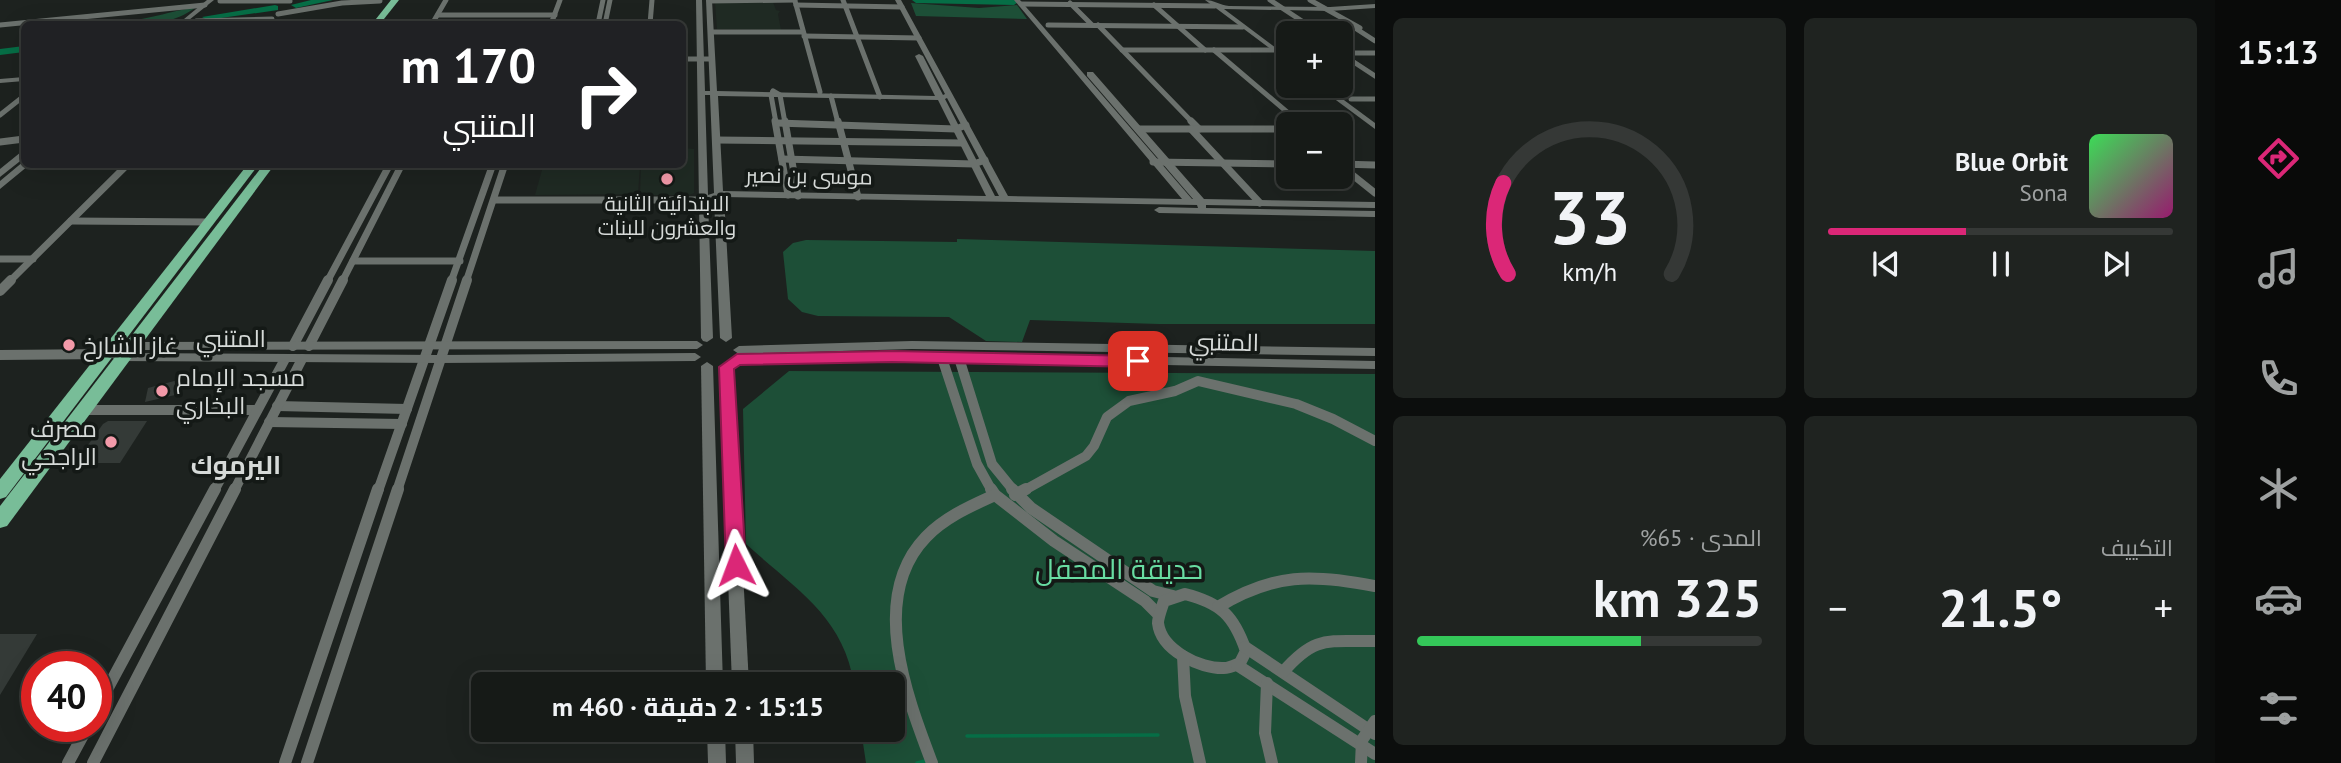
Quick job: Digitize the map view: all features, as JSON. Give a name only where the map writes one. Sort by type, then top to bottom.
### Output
[{"type":"highway","points":[[378,21],[394,0]]},
{"type":"highway","points":[[369,17],[381,1]]},
{"type":"highway","points":[[0,492],[251,168]]},
{"type":"highway","points":[[0,520],[267,168]]},
{"type":"street","points":[[196,21],[220,0],[291,1]]},
{"type":"street","points":[[434,21],[446,0]]},
{"type":"street","points":[[552,21],[560,0]]},
{"type":"street","points":[[599,21],[603,0]]},
{"type":"street","points":[[606,21],[610,0]]},
{"type":"street","points":[[650,21],[652,0]]},
{"type":"street","points":[[699,0],[704,200],[702,352],[715,672]]},
{"type":"street","points":[[741,672],[734,359],[726,338],[709,0],[896,3],[992,199]]},
{"type":"street","points":[[1208,0],[1221,5],[1276,44]]},
{"type":"street","points":[[1263,0],[1299,21]]},
{"type":"street","points":[[1310,0],[1327,7],[1360,28],[1355,28]]},
{"type":"street","points":[[233,21],[272,19],[291,1]]},
{"type":"street","points":[[278,14],[342,3],[381,1]]},
{"type":"street","points":[[185,21],[208,2]]},
{"type":"street","points":[[36,21],[208,2]]},
{"type":"street","points":[[795,2],[820,92]]},
{"type":"street","points":[[1023,2],[1327,7],[1375,4]]},
{"type":"street","points":[[1023,2],[1048,25],[1202,206]]},
{"type":"street","points":[[1023,2],[1187,202]]},
{"type":"street","points":[[1070,2],[1122,50],[1260,203]]},
{"type":"street","points":[[844,3],[879,95]]},
{"type":"street","points":[[1154,5],[1205,50]]},
{"type":"street","points":[[1221,5],[1243,27],[1275,50]]},
{"type":"street","points":[[438,15],[555,15]]},
{"type":"street","points":[[0,25],[21,23]]},
{"type":"street","points":[[1048,25],[1243,27]]},
{"type":"street","points":[[1355,28],[1375,41]]},
{"type":"street","points":[[710,32],[914,38]]},
{"type":"street","points":[[1122,50],[1275,50]]},
{"type":"street","points":[[1214,50],[1288,112]]},
{"type":"street","points":[[1353,53],[1375,53]]},
{"type":"street","points":[[1353,56],[1375,70]]},
{"type":"street","points":[[686,59],[712,59]]},
{"type":"street","points":[[1353,62],[1375,76]]},
{"type":"street","points":[[0,79],[21,77]]},
{"type":"street","points":[[700,92],[879,95]]},
{"type":"street","points":[[774,94],[820,92],[943,96]]},
{"type":"street","points":[[774,94],[788,141],[793,195]]},
{"type":"street","points":[[831,96],[858,197]]},
{"type":"street","points":[[943,96],[966,125],[1005,199]]},
{"type":"street","points":[[1337,98],[1375,127]]},
{"type":"street","points":[[1351,98],[1375,116]]},
{"type":"street","points":[[0,115],[21,99]]},
{"type":"street","points":[[1355,101],[1375,101]]},
{"type":"street","points":[[0,109],[9,109]]},
{"type":"street","points":[[782,123],[966,125]]},
{"type":"street","points":[[782,123],[779,140],[793,195]]},
{"type":"street","points":[[1138,129],[1276,129]]},
{"type":"street","points":[[0,142],[21,139]]},
{"type":"street","points":[[716,140],[963,143]]},
{"type":"street","points":[[0,174],[21,156]]},
{"type":"street","points":[[782,159],[985,160]]},
{"type":"street","points":[[1153,162],[1276,164]]},
{"type":"street","points":[[1353,164],[1375,165]]},
{"type":"street","points":[[0,186],[21,168]]},
{"type":"street","points":[[0,292],[124,168]]},
{"type":"street","points":[[293,345],[388,168]]},
{"type":"street","points":[[309,345],[400,168]]},
{"type":"street","points":[[307,763],[439,359],[437,346],[460,261],[492,168]]},
{"type":"street","points":[[285,763],[338,603],[425,359],[437,346],[504,168]]},
{"type":"street","points":[[1353,175],[1375,193]]},
{"type":"street","name":"موسى بن نصير","points":[[704,200],[793,195],[1187,202],[1202,206],[1260,203],[1375,205]]},
{"type":"street","name":"موسى بن نصير","points":[[720,198],[1202,206],[1375,214]]},
{"type":"street","points":[[494,200],[704,200]]},
{"type":"street","points":[[71,221],[209,222]]},
{"type":"street","points":[[0,259],[33,259]]},
{"type":"street","points":[[352,261],[460,261]]},
{"type":"street","points":[[702,352],[726,338]]},
{"type":"street","name":"المتنبي","points":[[107,354],[293,345],[702,352]]},
{"type":"street","name":"المتنبي","points":[[734,359],[912,345],[1375,352]]},
{"type":"street","points":[[702,352],[734,359]]},
{"type":"street","name":"المتنبي","points":[[127,353],[285,359],[439,359],[702,352]]},
{"type":"street","points":[[0,355],[107,354]]},
{"type":"street","points":[[942,358],[977,464],[995,495],[1054,541],[1144,601],[1159,615]]},
{"type":"street","points":[[959,358],[992,464],[1015,495],[1153,591],[1173,596],[1198,597],[1218,607],[1235,622],[1245,647],[1244,657],[1237,665],[1226,669],[1212,669],[1183,656],[1163,632],[1159,615],[1164,601],[1173,596]]},
{"type":"street","name":"المتنبي","points":[[734,359],[959,358],[1375,365]]},
{"type":"street","points":[[112,680],[285,359]]},
{"type":"street","points":[[93,763],[302,359]]},
{"type":"street","points":[[1015,495],[1086,456],[1094,446],[1107,417],[1129,401],[1175,391],[1198,381],[1296,404],[1375,441]]},
{"type":"street","points":[[277,406],[407,409]]},
{"type":"street","points":[[84,410],[257,410]]},
{"type":"street","points":[[269,422],[402,424]]},
{"type":"street","points":[[932,763],[904,678],[898,647],[896,617],[900,589],[907,565],[939,525],[995,495]]},
{"type":"street","points":[[1218,607],[1260,583],[1289,577],[1332,578],[1375,586]]},
{"type":"street","points":[[1283,672],[1301,651],[1320,642],[1375,641]]},
{"type":"street","points":[[1245,647],[1372,727],[1360,744],[1361,763]]},
{"type":"street","points":[[1183,656],[1185,696],[1200,763]]},
{"type":"street","points":[[1237,665],[1375,754]]},
{"type":"street","points":[[1267,683],[1264,713],[1267,749],[1272,763]]},
{"type":"street","points":[[68,763],[79,742]]},
{"type":"street","points":[[716,742],[717,763]]},
{"type":"street","points":[[744,742],[745,763]]},
{"type":"shaded area","points":[[715,2],[773,2],[776,10],[780,11],[778,14],[781,30],[717,29]]},
{"type":"shaded area","name":"الابتدائية الثانية والعشرون للبنات","points":[[686,148],[694,149],[694,193],[640,195],[641,168],[686,168]]},
{"type":"shaded area","points":[[540,168],[640,168],[638,194],[535,195]]},
{"type":"green space","points":[[911,3],[979,8],[1017,5],[1027,19],[916,16]]},
{"type":"green space","points":[[195,8],[165,21],[121,21],[157,16]]},
{"type":"green space","points":[[957,239],[1375,251],[1375,324],[1159,324],[1030,320],[1022,342],[986,341],[949,317],[818,316],[802,312],[788,299],[783,252],[793,243],[806,240],[957,242]]},
{"type":"green space","name":"حديقة المحفل","points":[[789,371],[1375,374],[1375,763],[866,763],[863,742],[905,742],[905,672],[851,672],[839,639],[828,621],[798,589],[746,544],[743,409]]},
{"type":"building","name":"مسجد الإمام البخاري","points":[[178,380],[175,395],[145,402],[148,388]]},
{"type":"building","name":"مصرف الراجحي","points":[[108,421],[147,421],[120,463],[75,463],[103,424]]},
{"type":"building","points":[[0,634],[37,634],[27,651],[21,651],[21,660],[0,695]]},
{"type":"waterway","points":[[296,5],[329,0]]},
{"type":"waterway","points":[[916,0],[1014,2]]},
{"type":"waterway","points":[[207,17],[275,8]]},
{"type":"waterway","points":[[0,52],[21,49]]},
{"type":"waterway","points":[[967,736],[1158,735]]},
{"type":"waterway","points":[[917,763],[925,761]]},
{"type":"place","name":"الابتدائية الثانية والعشرون للبنات","points":[[667,179]]},
{"type":"place","name":"غاز الشارخ","points":[[69,345]]},
{"type":"place","name":"مسجد الإمام البخاري","points":[[162,391]]},
{"type":"place","name":"مصرف الراجحي","points":[[111,442]]},
{"type":"district","name":"اليرموك","points":[[236,464]]},
{"type":"route","points":[[736,565],[726,367],[737,360],[892,356],[1138,361]]}]
